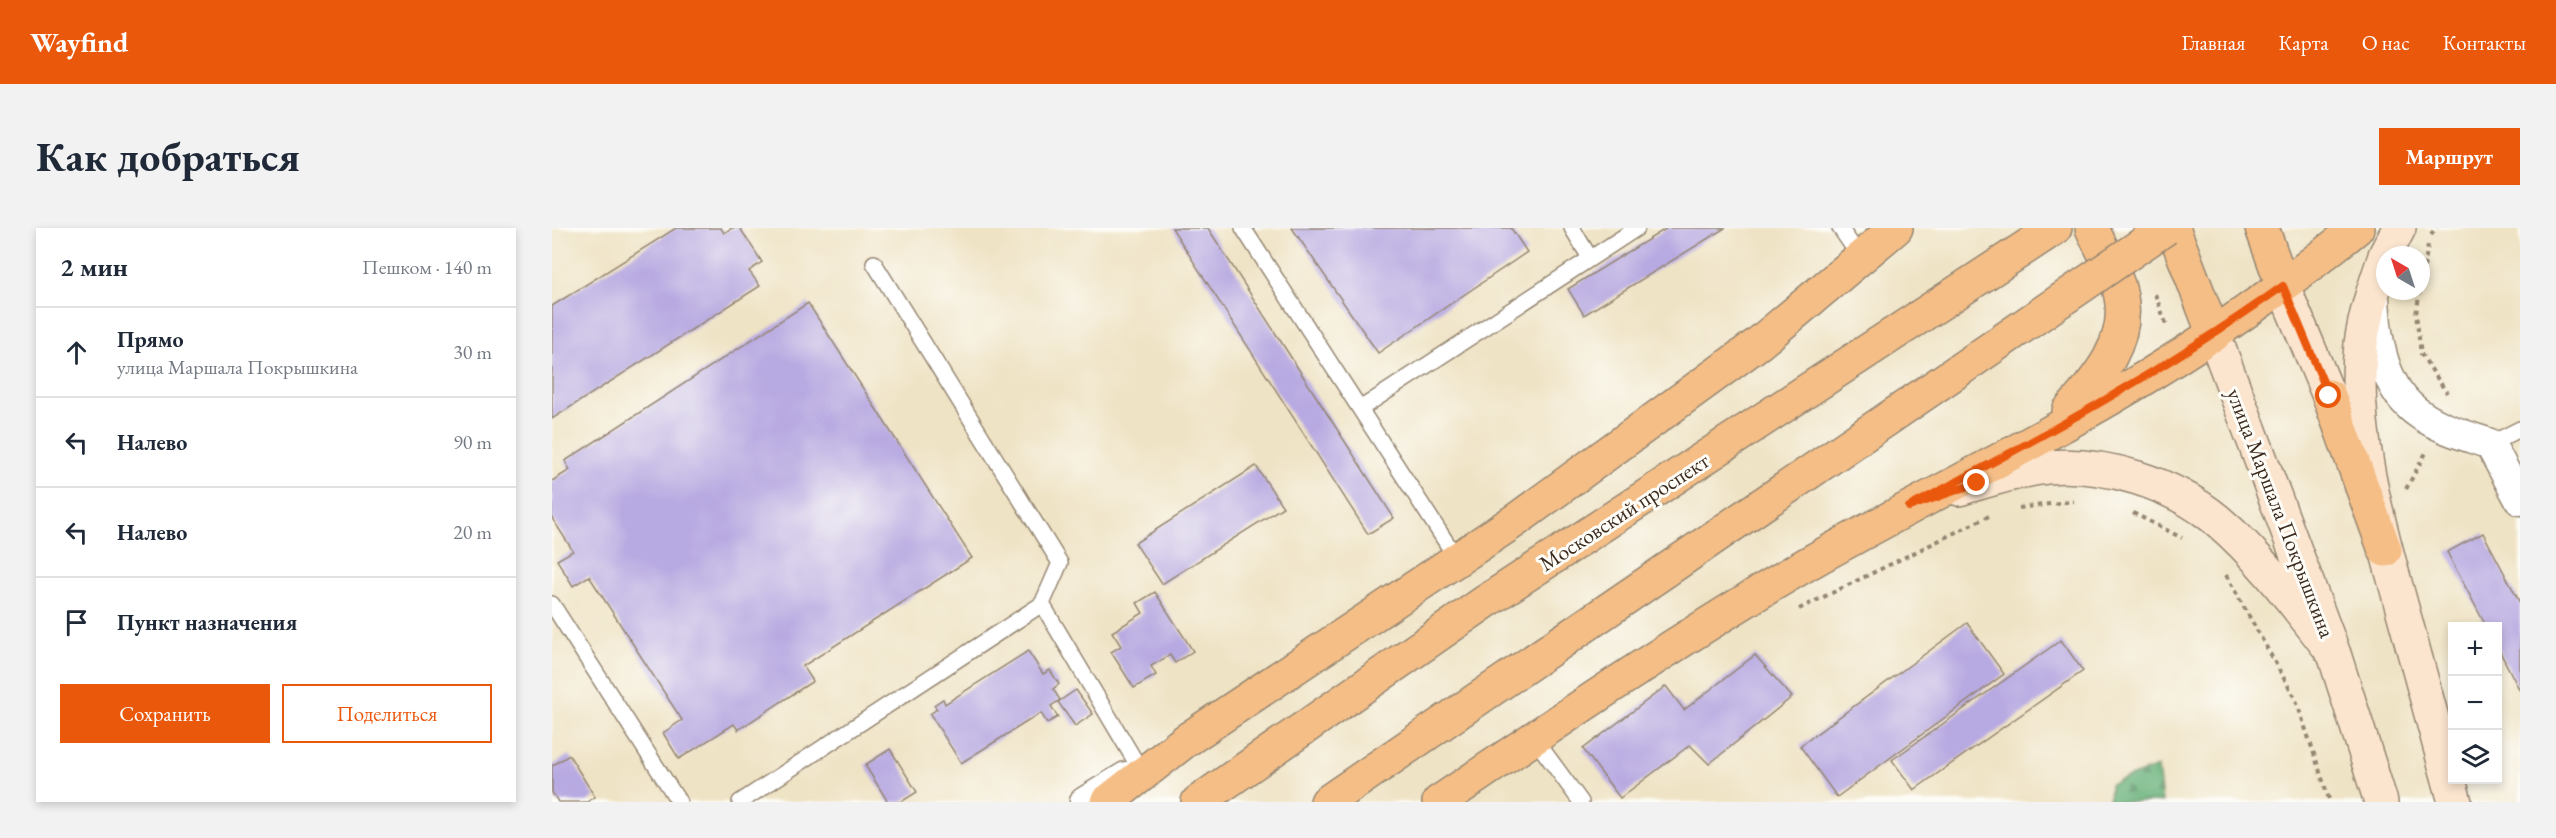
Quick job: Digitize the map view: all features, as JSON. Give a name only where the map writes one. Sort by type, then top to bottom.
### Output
[{"type":"main road","points":[[1107,802],[1185,741],[1516,520],[1759,343],[1896,228]]},
{"type":"main road","name":"Московский проспект","points":[[1198,802],[1485,602],[2055,228]]},
{"type":"main road","points":[[2050,433],[2104,371],[2114,351],[2120,328],[2122,306],[2118,285],[2092,228]]},
{"type":"main road","points":[[1327,802],[2166,228]]},
{"type":"main road","name":"улица Маршала Покрышкина","points":[[2173,228],[2334,654],[2381,802]]},
{"type":"main road","points":[[2262,228],[2283,286],[2329,396],[2385,550]]},
{"type":"main road","points":[[1439,802],[1648,662],[1745,602],[1909,507],[2050,433],[2214,334],[2283,286],[2357,228]]},
{"type":"main road","points":[[2390,246],[2399,228]]},
{"type":"main road","points":[[2376,282],[2361,346],[2360,383],[2368,469],[2385,550],[2455,802]]},
{"type":"main road","points":[[1909,507],[1977,483],[2047,467],[2085,468],[2142,479],[2183,497],[2229,531],[2284,590],[2334,654]]},
{"type":"street","points":[[2374,288],[2376,322],[2390,379],[2408,404],[2420,414],[2442,426],[2490,444],[2520,500]]},
{"type":"street","points":[[1085,802],[1185,741]]},
{"type":"lane","points":[[1243,228],[1457,559]]},
{"type":"lane","points":[[1572,228],[1590,258]]},
{"type":"lane","points":[[1360,409],[1637,228]]},
{"type":"lane","points":[[1840,228],[1860,257]]},
{"type":"lane","points":[[740,802],[1042,604],[1060,563],[874,263]]},
{"type":"lane","points":[[2490,444],[2520,429]]},
{"type":"lane","points":[[552,604],[679,802]]},
{"type":"lane","points":[[1042,604],[1140,769]]},
{"type":"lane","points":[[1534,738],[1581,802]]},
{"type":"path","points":[[2428,246],[2430,236],[2437,228]]},
{"type":"path","points":[[2404,492],[2454,404],[2421,354],[2416,314],[2418,300]]},
{"type":"path","points":[[2013,509],[2083,500]]},
{"type":"path","points":[[2123,510],[2152,521],[2191,542]]},
{"type":"path","points":[[1791,613],[1990,515]]},
{"type":"path","points":[[2220,566],[2296,700],[2330,802]]},
{"type":"green space","points":[[2158,767],[2162,802],[2109,802],[2110,784]]},
{"type":"building","points":[[676,228],[721,228],[724,233],[732,228],[740,228],[762,262],[749,271],[760,286],[552,419],[552,306]]},
{"type":"building","points":[[1172,228],[1208,228],[1394,518],[1368,534]]},
{"type":"building","points":[[1292,228],[1511,228],[1527,252],[1378,353]]},
{"type":"building","points":[[1667,228],[1725,228],[1584,315],[1568,289]]},
{"type":"building","points":[[808,303],[972,558],[803,666],[813,681],[738,730],[734,724],[679,759],[663,733],[682,720],[589,576],[573,586],[557,560],[573,551],[552,518],[552,481],[570,470],[565,461]]},
{"type":"building","points":[[1256,466],[1283,507],[1162,584],[1135,543]]},
{"type":"building","points":[[2483,533],[2520,603],[2520,691],[2502,656],[2502,622],[2484,622],[2447,552]]},
{"type":"building","points":[[1155,592],[1193,651],[1175,663],[1170,655],[1151,666],[1156,675],[1134,688],[1111,652],[1121,646],[1112,632],[1143,613],[1137,603]]},
{"type":"building","points":[[1967,623],[2004,674],[1837,797],[1800,746]]},
{"type":"building","points":[[2061,640],[2083,671],[1914,790],[1892,760]]},
{"type":"building","points":[[1028,651],[1043,674],[1050,670],[1059,684],[1053,689],[1060,700],[1051,706],[1058,717],[1047,723],[1041,713],[961,763],[930,714],[937,709],[934,705],[943,699],[945,704]]},
{"type":"building","points":[[1755,655],[1792,697],[1709,764],[1690,745],[1620,798],[1583,749],[1666,686],[1684,710]]},
{"type":"building","points":[[1076,690],[1093,714],[1075,726],[1058,702]]},
{"type":"building","points":[[890,749],[917,792],[901,802],[888,802],[865,765]]},
{"type":"building","points":[[569,755],[595,797],[587,802],[558,802],[552,792],[552,766]]},
{"type":"route","points":[[1977,483],[1909,507],[2050,433],[2214,334],[2283,286],[2329,396]]}]
